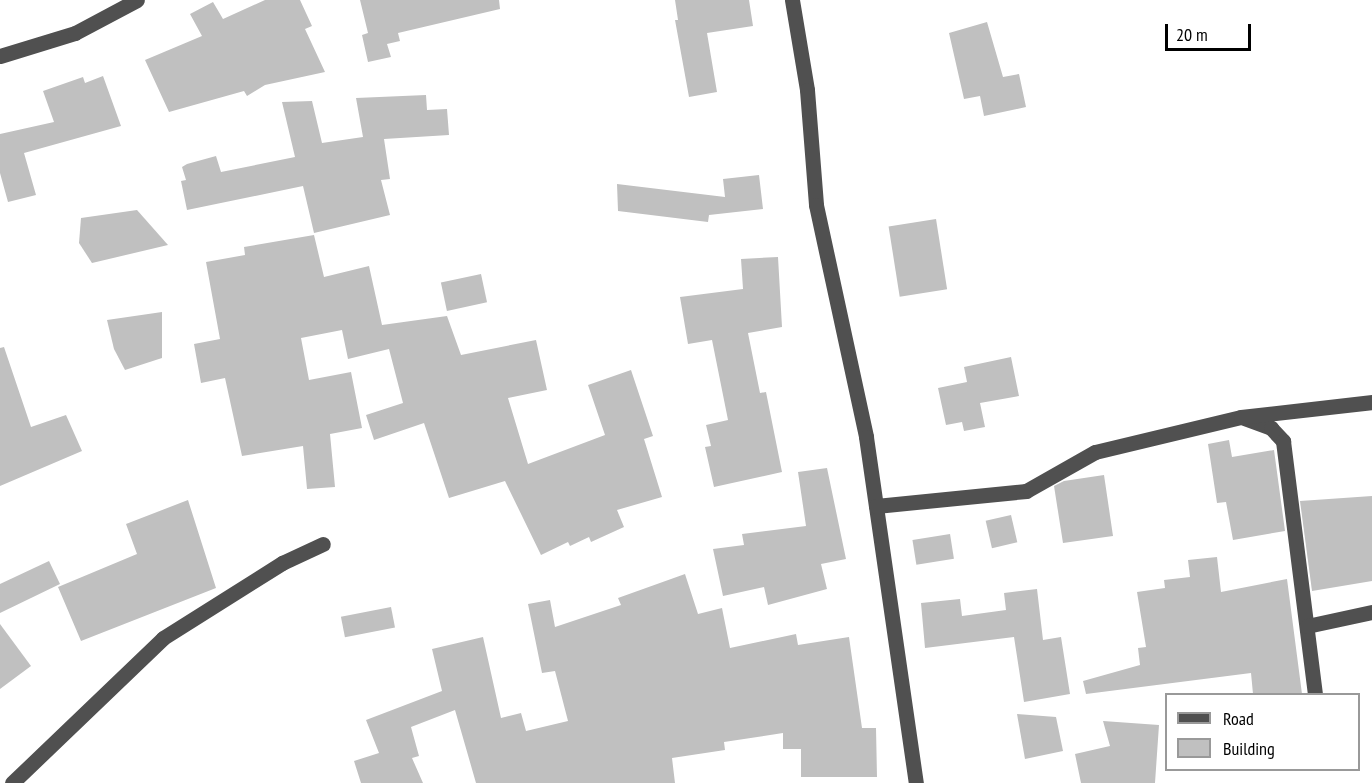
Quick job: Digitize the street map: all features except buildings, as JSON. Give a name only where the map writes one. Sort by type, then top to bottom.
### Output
[{"type":"street","points":[[0,56],[75,33],[137,0]]},
{"type":"street","points":[[792,0],[807,90],[816,205],[876,507],[916,783]]},
{"type":"street","points":[[876,507],[1026,491],[1095,452],[1241,417],[1372,402]]},
{"type":"street","points":[[1241,417],[1271,428],[1283,441],[1315,693]]},
{"type":"street","points":[[12,783],[163,638],[282,563],[323,544]]},
{"type":"street","points":[[1307,626],[1372,612]]}]
